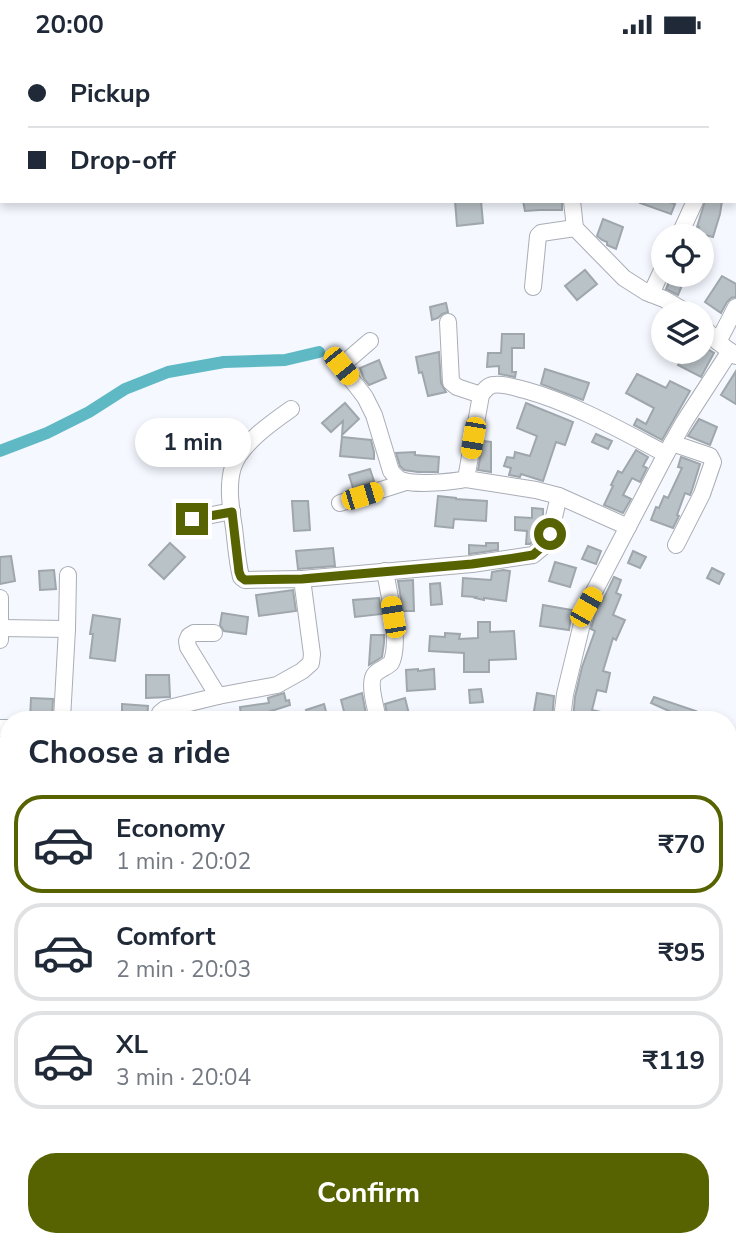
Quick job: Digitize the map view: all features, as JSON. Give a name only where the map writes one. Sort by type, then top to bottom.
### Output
[{"type":"street","points":[[572,203],[575,228],[624,278],[667,301]]},
{"type":"street","points":[[684,224],[694,203]]},
{"type":"street","points":[[533,287],[537,240],[541,233],[575,228]]},
{"type":"street","points":[[651,294],[654,287]]},
{"type":"street","points":[[563,711],[586,607],[669,449],[728,350],[736,307]]},
{"type":"street","points":[[448,322],[452,382],[457,387],[481,395]]},
{"type":"street","points":[[714,337],[728,350]]},
{"type":"street","points":[[370,341],[341,366],[365,397],[374,415],[391,471],[406,482]]},
{"type":"street","points":[[466,478],[481,395],[486,388],[494,384],[542,395],[669,449],[710,456],[713,462],[702,494],[676,545]]},
{"type":"street","points":[[290,409],[244,448],[233,466],[230,482],[232,512],[241,577],[245,580],[302,579],[472,564],[533,555],[544,545],[550,534],[559,496]]},
{"type":"street","points":[[340,503],[406,482],[452,482],[466,478],[559,496],[628,527]]},
{"type":"street","points":[[192,519],[232,512]]},
{"type":"street","points":[[377,711],[372,678],[391,663],[394,653],[393,617],[384,571]]},
{"type":"street","points":[[62,711],[68,575]]},
{"type":"street","points":[[162,711],[218,696],[278,685],[311,663],[313,655],[302,579]]},
{"type":"street","points":[[0,599],[0,640]]},
{"type":"street","points":[[1,628],[67,629]]},
{"type":"street","points":[[214,633],[194,633],[187,641],[218,696]]},
{"type":"building","points":[[455,203],[481,203],[483,223],[457,226]]},
{"type":"building","points":[[523,203],[562,203],[562,210],[525,211]]},
{"type":"building","points":[[640,203],[672,203],[675,204],[671,214]]},
{"type":"building","points":[[704,203],[722,203],[714,234],[714,224],[698,224]]},
{"type":"building","points":[[603,219],[623,227],[616,249],[597,236]]},
{"type":"building","points":[[585,270],[597,284],[577,300],[565,286]]},
{"type":"building","points":[[722,276],[736,284],[736,297],[727,302],[721,313],[714,308],[714,301],[706,301]]},
{"type":"building","points":[[667,287],[681,287],[678,295],[666,289]]},
{"type":"building","points":[[446,303],[448,312],[432,320],[430,307]]},
{"type":"building","points":[[502,334],[524,334],[524,348],[512,348],[512,372],[516,372],[515,377],[499,374],[499,366],[487,367],[488,353],[501,353]]},
{"type":"building","points":[[439,352],[441,383],[446,392],[428,396],[416,357]]},
{"type":"building","points":[[379,360],[386,378],[369,385],[360,368]]},
{"type":"building","points":[[679,364],[708,364],[701,377]]},
{"type":"building","points":[[545,369],[589,383],[583,400],[541,384]]},
{"type":"building","points":[[736,371],[736,404],[721,395]]},
{"type":"building","points":[[637,374],[666,388],[670,381],[690,391],[662,440],[634,425],[637,419],[646,424],[654,408],[626,393]]},
{"type":"building","points":[[345,403],[359,419],[342,435],[343,421],[331,432],[322,423]]},
{"type":"building","points":[[526,403],[573,422],[565,445],[556,442],[543,481],[521,474],[520,477],[509,475],[511,468],[504,466],[507,457],[514,458],[515,452],[530,456],[537,436],[517,428]]},
{"type":"building","points":[[699,419],[717,427],[710,445],[688,436]]},
{"type":"building","points":[[596,434],[612,441],[608,449],[592,442]]},
{"type":"building","points":[[342,437],[371,440],[374,459],[340,456]]},
{"type":"building","points":[[483,441],[491,442],[491,472],[478,470]]},
{"type":"building","points":[[636,450],[648,457],[643,466],[647,468],[640,482],[632,478],[623,495],[631,499],[623,513],[604,505],[618,471],[622,473]]},
{"type":"building","points":[[415,452],[415,455],[439,457],[438,472],[404,470],[396,453]]},
{"type":"building","points":[[681,457],[700,464],[690,495],[685,493],[673,528],[651,520],[664,496],[668,498],[682,468],[678,467]]},
{"type":"building","points":[[370,469],[374,481],[353,488],[349,475]]},
{"type":"building","points":[[438,496],[487,501],[486,521],[454,519],[453,528],[435,526]]},
{"type":"building","points":[[292,501],[308,501],[310,530],[294,531]]},
{"type":"building","points":[[532,508],[543,509],[543,517],[536,539],[526,544],[527,531],[515,530],[515,517],[532,518]]},
{"type":"building","points":[[170,543],[185,557],[164,579],[149,565]]},
{"type":"building","points":[[486,543],[498,543],[498,550],[469,554],[469,545],[486,546]]},
{"type":"building","points":[[588,546],[601,551],[596,564],[582,559]]},
{"type":"building","points":[[333,548],[335,566],[298,569],[296,551]]},
{"type":"building","points":[[633,551],[646,557],[640,568],[628,563]]},
{"type":"building","points":[[11,556],[15,581],[0,584],[0,557]]},
{"type":"building","points":[[555,562],[576,568],[570,587],[549,581]]},
{"type":"building","points":[[712,568],[724,574],[719,584],[707,578]]},
{"type":"building","points":[[54,570],[56,589],[40,590],[39,571]]},
{"type":"building","points":[[510,571],[506,601],[462,596],[463,578],[491,580],[492,572]]},
{"type":"building","points":[[614,577],[621,580],[616,593],[621,595],[613,615],[625,620],[616,640],[613,638],[603,671],[610,673],[606,692],[597,690],[592,710],[597,711],[574,711],[582,667],[595,631],[591,629]]},
{"type":"building","points":[[413,580],[414,611],[403,611],[398,581]]},
{"type":"building","points":[[440,583],[442,604],[431,605],[430,584]]},
{"type":"building","points":[[293,590],[296,611],[259,616],[256,595]]},
{"type":"building","points":[[379,598],[382,614],[355,617],[353,600]]},
{"type":"building","points":[[543,605],[572,610],[569,630],[540,626]]},
{"type":"building","points":[[222,613],[248,617],[246,634],[224,631],[220,625]]},
{"type":"building","points":[[93,615],[120,619],[115,661],[90,658]]},
{"type":"building","points":[[478,622],[490,622],[490,632],[514,631],[516,659],[489,660],[489,672],[464,672],[464,653],[429,651],[430,636],[445,637],[445,633],[460,634],[459,639],[478,638]]},
{"type":"building","points":[[371,635],[384,635],[384,643],[382,657],[369,665]]},
{"type":"building","points":[[434,669],[435,689],[407,691],[406,670]]},
{"type":"building","points":[[146,675],[169,675],[170,697],[146,698]]},
{"type":"building","points":[[481,689],[483,702],[470,703],[469,690]]},
{"type":"building","points":[[284,693],[290,705],[271,711],[240,711],[240,707],[269,703],[268,698]]},
{"type":"building","points":[[362,693],[365,711],[344,711],[341,700]]},
{"type":"building","points":[[537,693],[554,696],[553,711],[534,711]]},
{"type":"building","points":[[654,697],[696,711],[669,711],[651,703]]},
{"type":"building","points":[[31,698],[53,699],[52,711],[30,711]]},
{"type":"building","points":[[405,698],[408,711],[386,711],[385,704]]},
{"type":"building","points":[[122,704],[148,706],[148,711],[122,711]]},
{"type":"building","points":[[324,704],[326,711],[306,711]]},
{"type":"waterway","points":[[0,451],[47,433],[89,412],[125,389],[168,372],[224,362],[285,360],[319,352]]},
{"type":"route","points":[[192,519],[232,512],[239,572],[245,580],[302,579],[508,559],[533,555],[544,545],[550,534]]}]
